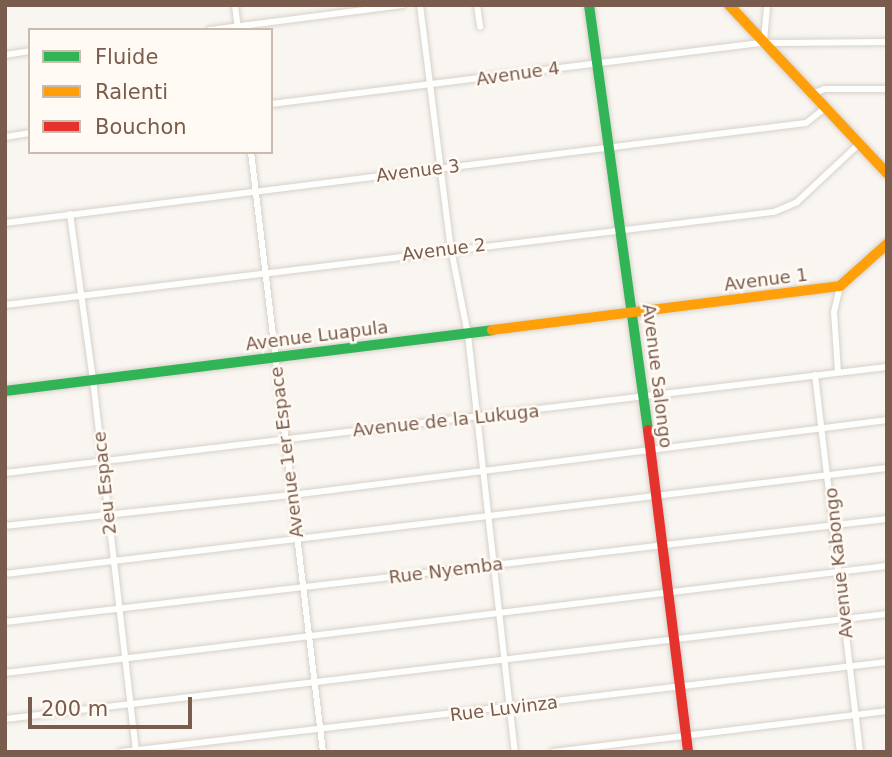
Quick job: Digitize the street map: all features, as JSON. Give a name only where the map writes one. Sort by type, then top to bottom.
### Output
[{"type":"street","points":[[235,5],[238,28],[402,5]]},
{"type":"street","points":[[420,5],[451,249],[468,335],[515,752]]},
{"type":"street","points":[[477,5],[480,27]]},
{"type":"street","name":"Avenue Salongo","points":[[589,5],[618,231],[633,313],[688,752]]},
{"type":"street","points":[[729,5],[887,173]]},
{"type":"street","points":[[764,43],[766,5]]},
{"type":"street","name":"Avenue 4","points":[[273,104],[429,87],[764,43],[887,42]]},
{"type":"street","points":[[5,55],[28,51]]},
{"type":"street","points":[[813,94],[824,89],[887,89]]},
{"type":"street","name":"Avenue 3","points":[[5,222],[806,123],[825,108]]},
{"type":"street","points":[[5,137],[28,133]]},
{"type":"street","name":"Avenue 2","points":[[5,305],[784,209],[797,202],[859,144]]},
{"type":"street","name":"Avenue 1er Espace","points":[[251,154],[323,752]]},
{"type":"street","name":"2eu Espace","points":[[70,214],[93,380],[135,751]]},
{"type":"street","points":[[838,372],[834,312],[840,286],[887,244]]},
{"type":"street","name":"Avenue 1","points":[[633,313],[840,286]]},
{"type":"street","name":"Avenue Luapula","points":[[5,391],[633,313]]},
{"type":"street","name":"Avenue de la Lukuga","points":[[5,473],[102,464],[286,438],[478,418],[887,367]]},
{"type":"street","name":"Avenue Kabongo","points":[[815,375],[841,574],[860,752]]},
{"type":"street","points":[[5,526],[292,495],[887,420]]},
{"type":"street","points":[[5,574],[887,468]]},
{"type":"street","name":"Rue Nyemba","points":[[5,622],[887,519]]},
{"type":"street","points":[[5,673],[309,634],[841,574],[887,566]]},
{"type":"street","points":[[5,719],[887,614]]},
{"type":"street","name":"Rue Luvinza","points":[[121,752],[887,662]]},
{"type":"street","points":[[552,752],[887,711]]},
{"type":"traffic: fast","points":[[589,5],[648,430]]},
{"type":"traffic: fast","points":[[5,391],[492,330]]},
{"type":"traffic: slow","points":[[729,5],[887,173]]},
{"type":"traffic: slow","points":[[492,330],[840,286],[887,244]]},
{"type":"traffic: jam","points":[[648,430],[688,752]]}]
